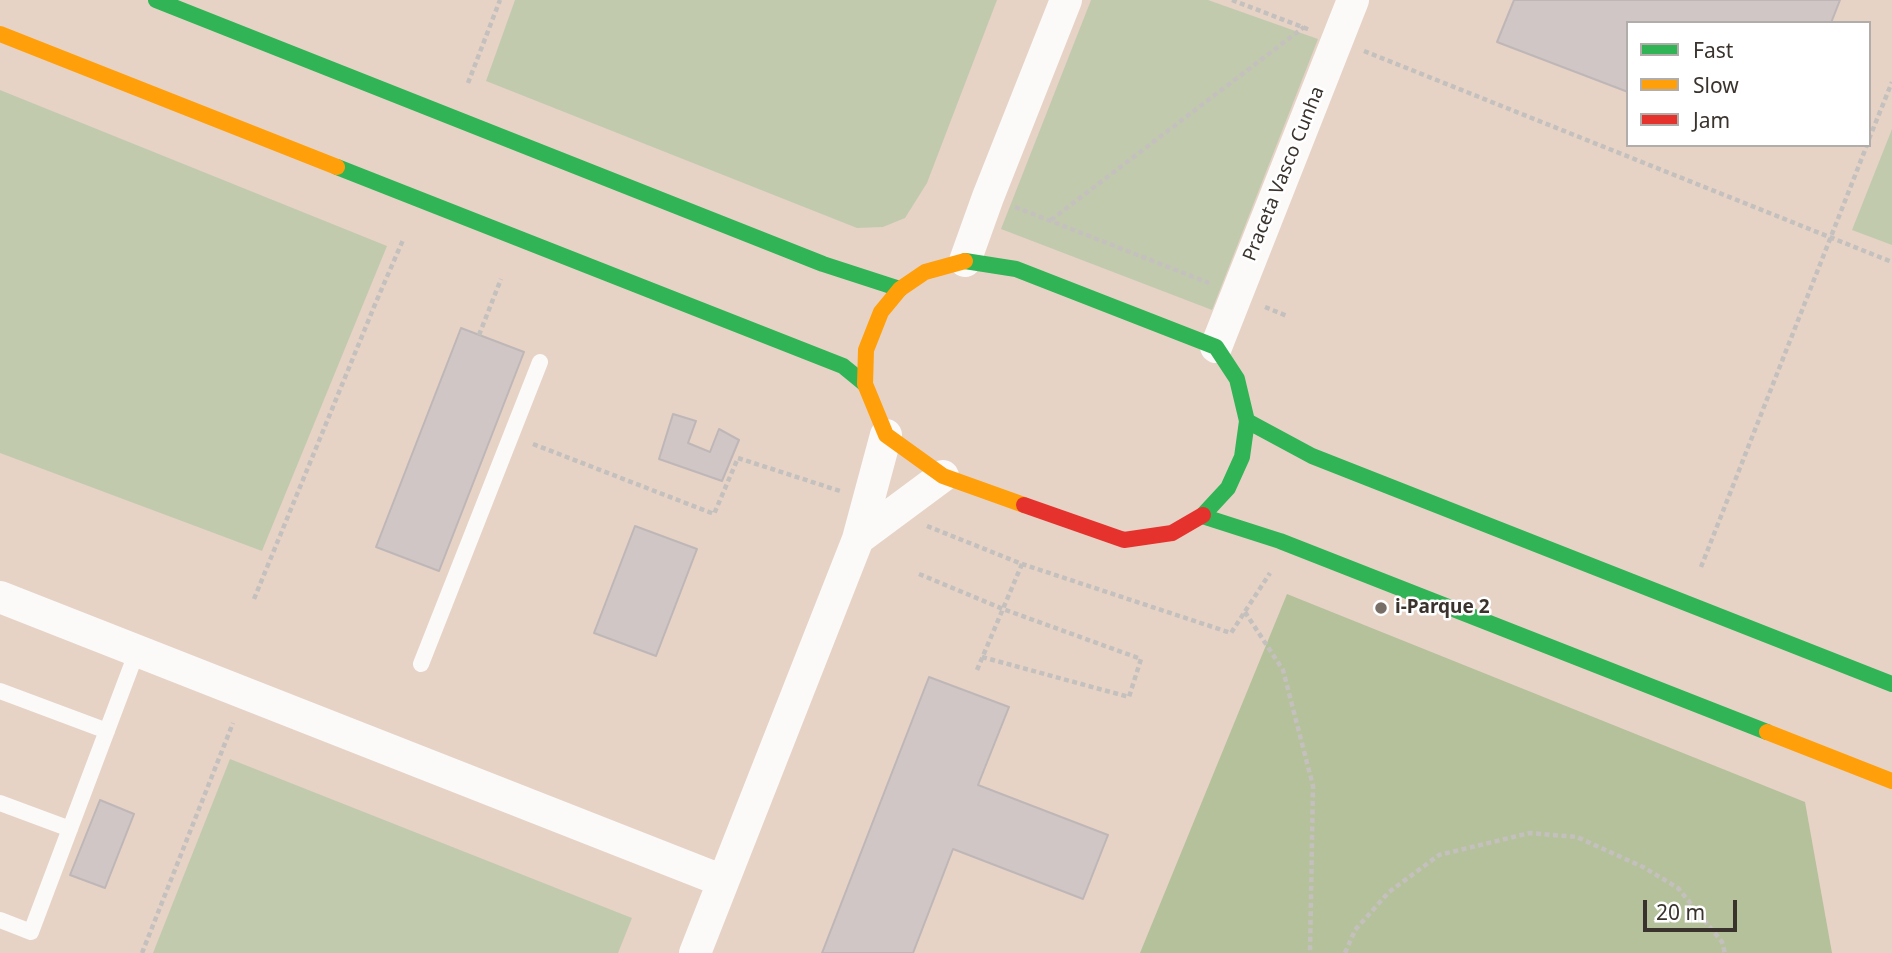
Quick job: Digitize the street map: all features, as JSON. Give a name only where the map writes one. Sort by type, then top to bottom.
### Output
[{"type":"street","points":[[156,0],[823,264],[900,289]]},
{"type":"street","points":[[965,261],[1066,0]]},
{"type":"street","name":"Praceta Vasco Cunha","points":[[1216,347],[1353,0]]},
{"type":"street","points":[[0,34],[843,366],[865,384]]},
{"type":"street","points":[[881,506],[886,435],[865,384],[866,350],[881,312],[900,289],[925,272],[965,261],[1017,269],[1216,347],[1237,379],[1247,421],[1242,457],[1233,478],[1228,488],[1202,516],[1172,533],[1124,540],[943,475],[886,435]]},
{"type":"street","points":[[1247,421],[1311,456],[1892,684]]},
{"type":"street","points":[[695,953],[858,539],[881,506],[943,475]]},
{"type":"street","points":[[1202,516],[1280,541],[1892,781]]},
{"type":"street","points":[[0,597],[723,881]]},
{"type":"lane","points":[[421,664],[540,362]]},
{"type":"lane","points":[[0,920],[31,932],[137,651]]},
{"type":"lane","points":[[0,691],[107,731]]},
{"type":"lane","points":[[0,803],[69,829]]},
{"type":"path","points":[[468,83],[500,0]]},
{"type":"path","points":[[1232,0],[1892,261]]},
{"type":"path","points":[[1050,221],[1304,27]]},
{"type":"path","points":[[1871,134],[1892,82]]},
{"type":"path","points":[[1701,567],[1866,147]]},
{"type":"path","points":[[989,197],[1287,316]]},
{"type":"path","points":[[254,599],[403,240]]},
{"type":"path","points":[[479,335],[500,279]]},
{"type":"path","points":[[511,436],[714,514],[738,458],[881,506],[1022,564],[1231,633],[1272,571]]},
{"type":"path","points":[[977,670],[1022,564]]},
{"type":"path","points":[[919,574],[1003,609],[1141,659],[1129,696],[982,657]]},
{"type":"path","points":[[1245,612],[1283,670],[1313,786],[1310,953]]},
{"type":"path","points":[[142,953],[245,693]]},
{"type":"path","points":[[1345,953],[1354,930],[1389,892],[1439,855],[1530,833],[1577,836],[1643,867],[1678,888],[1722,942],[1725,953]]},
{"type":"shaded area","points":[[0,0],[1892,0],[1892,953],[0,953]]},
{"type":"green space","points":[[515,0],[997,0],[927,183],[905,218],[883,227],[857,228],[486,81]]},
{"type":"green space","points":[[1091,0],[1208,0],[1318,39],[1212,310],[1001,229]]},
{"type":"green space","points":[[0,90],[387,246],[262,551],[0,453]]},
{"type":"green space","points":[[1892,129],[1892,245],[1852,230]]},
{"type":"green space","points":[[1287,594],[1805,802],[1832,953],[1140,953]]},
{"type":"green space","points":[[230,759],[632,918],[618,953],[153,953]]},
{"type":"building","points":[[1514,0],[1840,0],[1832,21],[1626,21],[1626,91],[1497,42]]},
{"type":"building","points":[[461,328],[524,352],[439,571],[376,547]]},
{"type":"building","points":[[673,414],[696,421],[688,443],[710,452],[719,429],[739,440],[722,481],[659,459]]},
{"type":"building","points":[[635,526],[697,549],[656,656],[594,633]]},
{"type":"building","points":[[929,677],[1009,707],[978,785],[1108,835],[1083,899],[953,849],[913,953],[822,953]]},
{"type":"building","points":[[100,800],[134,814],[105,888],[70,875]]},
{"type":"traffic: fast","points":[[156,0],[823,264],[900,289]]},
{"type":"traffic: fast","points":[[337,167],[843,366],[865,384]]},
{"type":"traffic: fast","points":[[965,261],[1016,269],[1216,347],[1237,379],[1247,421],[1242,457],[1228,488],[1203,515]]},
{"type":"traffic: fast","points":[[1247,421],[1312,456],[1892,684]]},
{"type":"traffic: fast","points":[[1202,516],[1280,541],[1767,732]]},
{"type":"traffic: slow","points":[[0,34],[337,167]]},
{"type":"traffic: slow","points":[[965,261],[925,272],[900,289],[881,312],[866,350],[865,384],[886,435],[943,476],[1024,505]]},
{"type":"traffic: slow","points":[[1767,732],[1892,781]]},
{"type":"traffic: jam","points":[[1024,505],[1124,540],[1172,533],[1203,515]]},
{"type":"place","name":"i-Parque 2","points":[[1381,608]]}]
